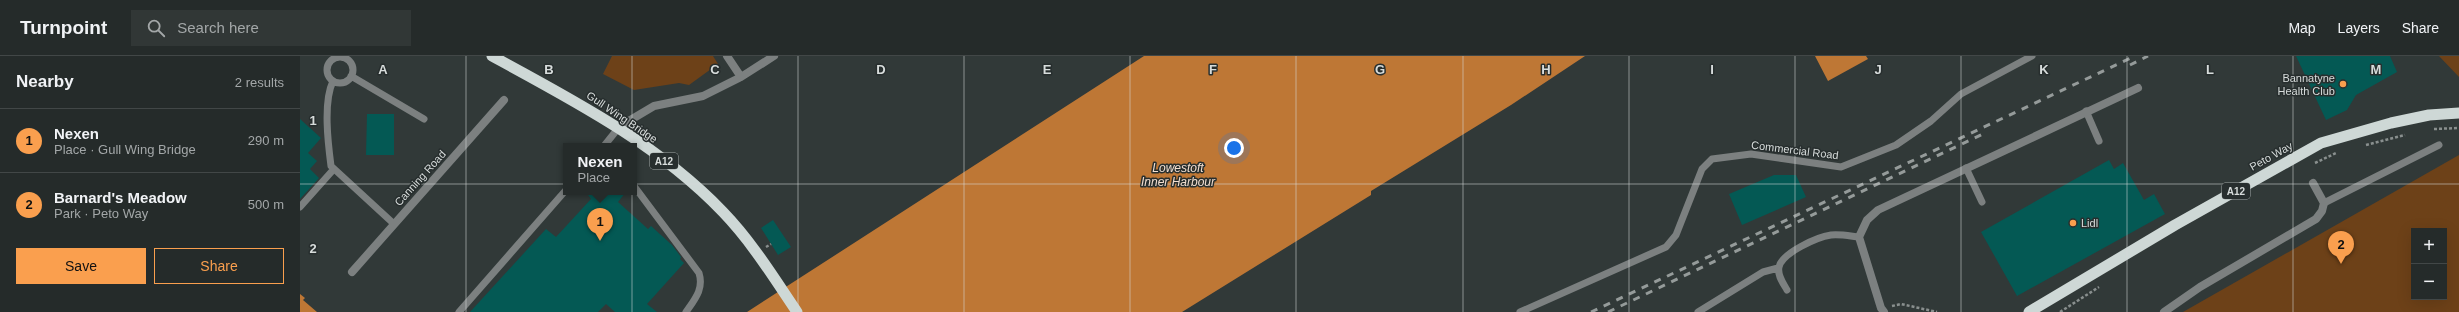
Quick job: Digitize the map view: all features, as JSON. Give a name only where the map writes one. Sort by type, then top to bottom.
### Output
[{"type":"highway","name":"Gull Wing Bridge","points":[[492,56],[590,109],[670,165],[723,212],[757,252],[797,312]]},
{"type":"highway","name":"Peto Way","points":[[2029,312],[2175,225],[2321,143],[2391,123],[2429,115],[2459,113]]},
{"type":"street","points":[[727,56],[741,76]]},
{"type":"street","points":[[622,125],[654,106],[703,96],[741,76],[774,56]]},
{"type":"street","points":[[1882,311],[1859,237],[1867,220],[1878,210],[2086,111],[2138,88]]},
{"type":"street","name":"Canning Road","points":[[352,272],[504,100]]},
{"type":"street","points":[[2164,312],[2200,287],[2316,219],[2322,212],[2324,203],[2313,183]]},
{"type":"lane","points":[[344,56],[353,66],[351,76],[344,82],[333,81],[327,73],[329,63],[336,57],[344,56]]},
{"type":"lane","name":"Commercial Road","points":[[1520,312],[1666,246],[1676,235],[1702,169],[1712,158],[1751,154],[1841,167],[1896,145],[1931,121],[1961,94],[2019,59],[2032,56]]},
{"type":"lane","points":[[351,76],[424,119]]},
{"type":"lane","points":[[333,81],[328,91],[327,102],[330,160],[334,170],[394,224]]},
{"type":"lane","points":[[2086,111],[2100,141]]},
{"type":"lane","points":[[607,143],[622,125]]},
{"type":"lane","points":[[2324,203],[2439,145]]},
{"type":"lane","points":[[1966,168],[1982,202]]},
{"type":"lane","points":[[300,207],[334,170]]},
{"type":"lane","points":[[637,190],[699,273],[702,282],[698,294],[686,312]]},
{"type":"lane","points":[[459,312],[563,193]]},
{"type":"lane","points":[[1787,290],[1780,277],[1778,268],[1782,260],[1793,250],[1830,235],[1859,237]]},
{"type":"lane","points":[[1698,312],[1763,272],[1778,268]]},
{"type":"path","points":[[2432,129],[2459,128]]},
{"type":"path","points":[[2359,147],[2411,133]]},
{"type":"path","points":[[2313,164],[2337,153]]},
{"type":"path","points":[[2060,312],[2102,285]]},
{"type":"path","points":[[1882,311],[1901,304],[1937,312]]},
{"type":"shaded area","points":[[612,56],[713,56],[718,64],[689,85],[679,83],[634,90],[603,74]]},
{"type":"shaded area","points":[[2439,56],[2459,56],[2459,77]]},
{"type":"shaded area","points":[[2459,155],[2459,312],[2183,312]]},
{"type":"water","name":"Lowestoft Inner Harbour","points":[[1144,56],[1585,56],[1511,105],[1371,191],[1371,195],[1182,312],[747,312]]},
{"type":"water","points":[[1815,56],[1866,56],[1868,59],[1828,81]]},
{"type":"water","points":[[300,294],[305,298],[303,300],[317,312],[300,312]]},
{"type":"building","name":"Bannatyne Health Club","points":[[2296,56],[2390,56],[2397,72],[2356,95],[2347,110],[2326,120]]},
{"type":"building","points":[[367,114],[394,114],[394,155],[366,155]]},
{"type":"building","points":[[300,119],[321,138],[308,153],[317,161],[310,169],[319,178],[300,199]]},
{"type":"building","name":"Lidl","points":[[2109,160],[2114,169],[2123,163],[2144,200],[2154,194],[2165,214],[2017,296],[1981,232]]},
{"type":"building","points":[[1774,175],[1796,175],[1806,197],[1742,225],[1729,194]]},
{"type":"building","points":[[588,195],[624,195],[618,202],[648,229],[651,226],[672,245],[681,257],[680,259],[684,263],[647,304],[657,312],[615,312],[606,304],[598,312],[470,312],[546,229],[556,237],[591,199]]},
{"type":"building","points":[[773,220],[791,247],[778,255],[761,228]]},
{"type":"railway","points":[[1591,312],[2135,56]]},
{"type":"railway","points":[[2130,65],[2148,56]]},
{"type":"railway","points":[[1608,312],[1985,133]]},
{"type":"place","name":"Bannatyne Health Club","points":[[2343,84]]},
{"type":"place","name":"Lidl","points":[[2073,223]]},
{"type":"place","name":"Nexen","points":[[600,241]]},
{"type":"place","name":"Barnard's Meadow","points":[[2341,264]]}]
